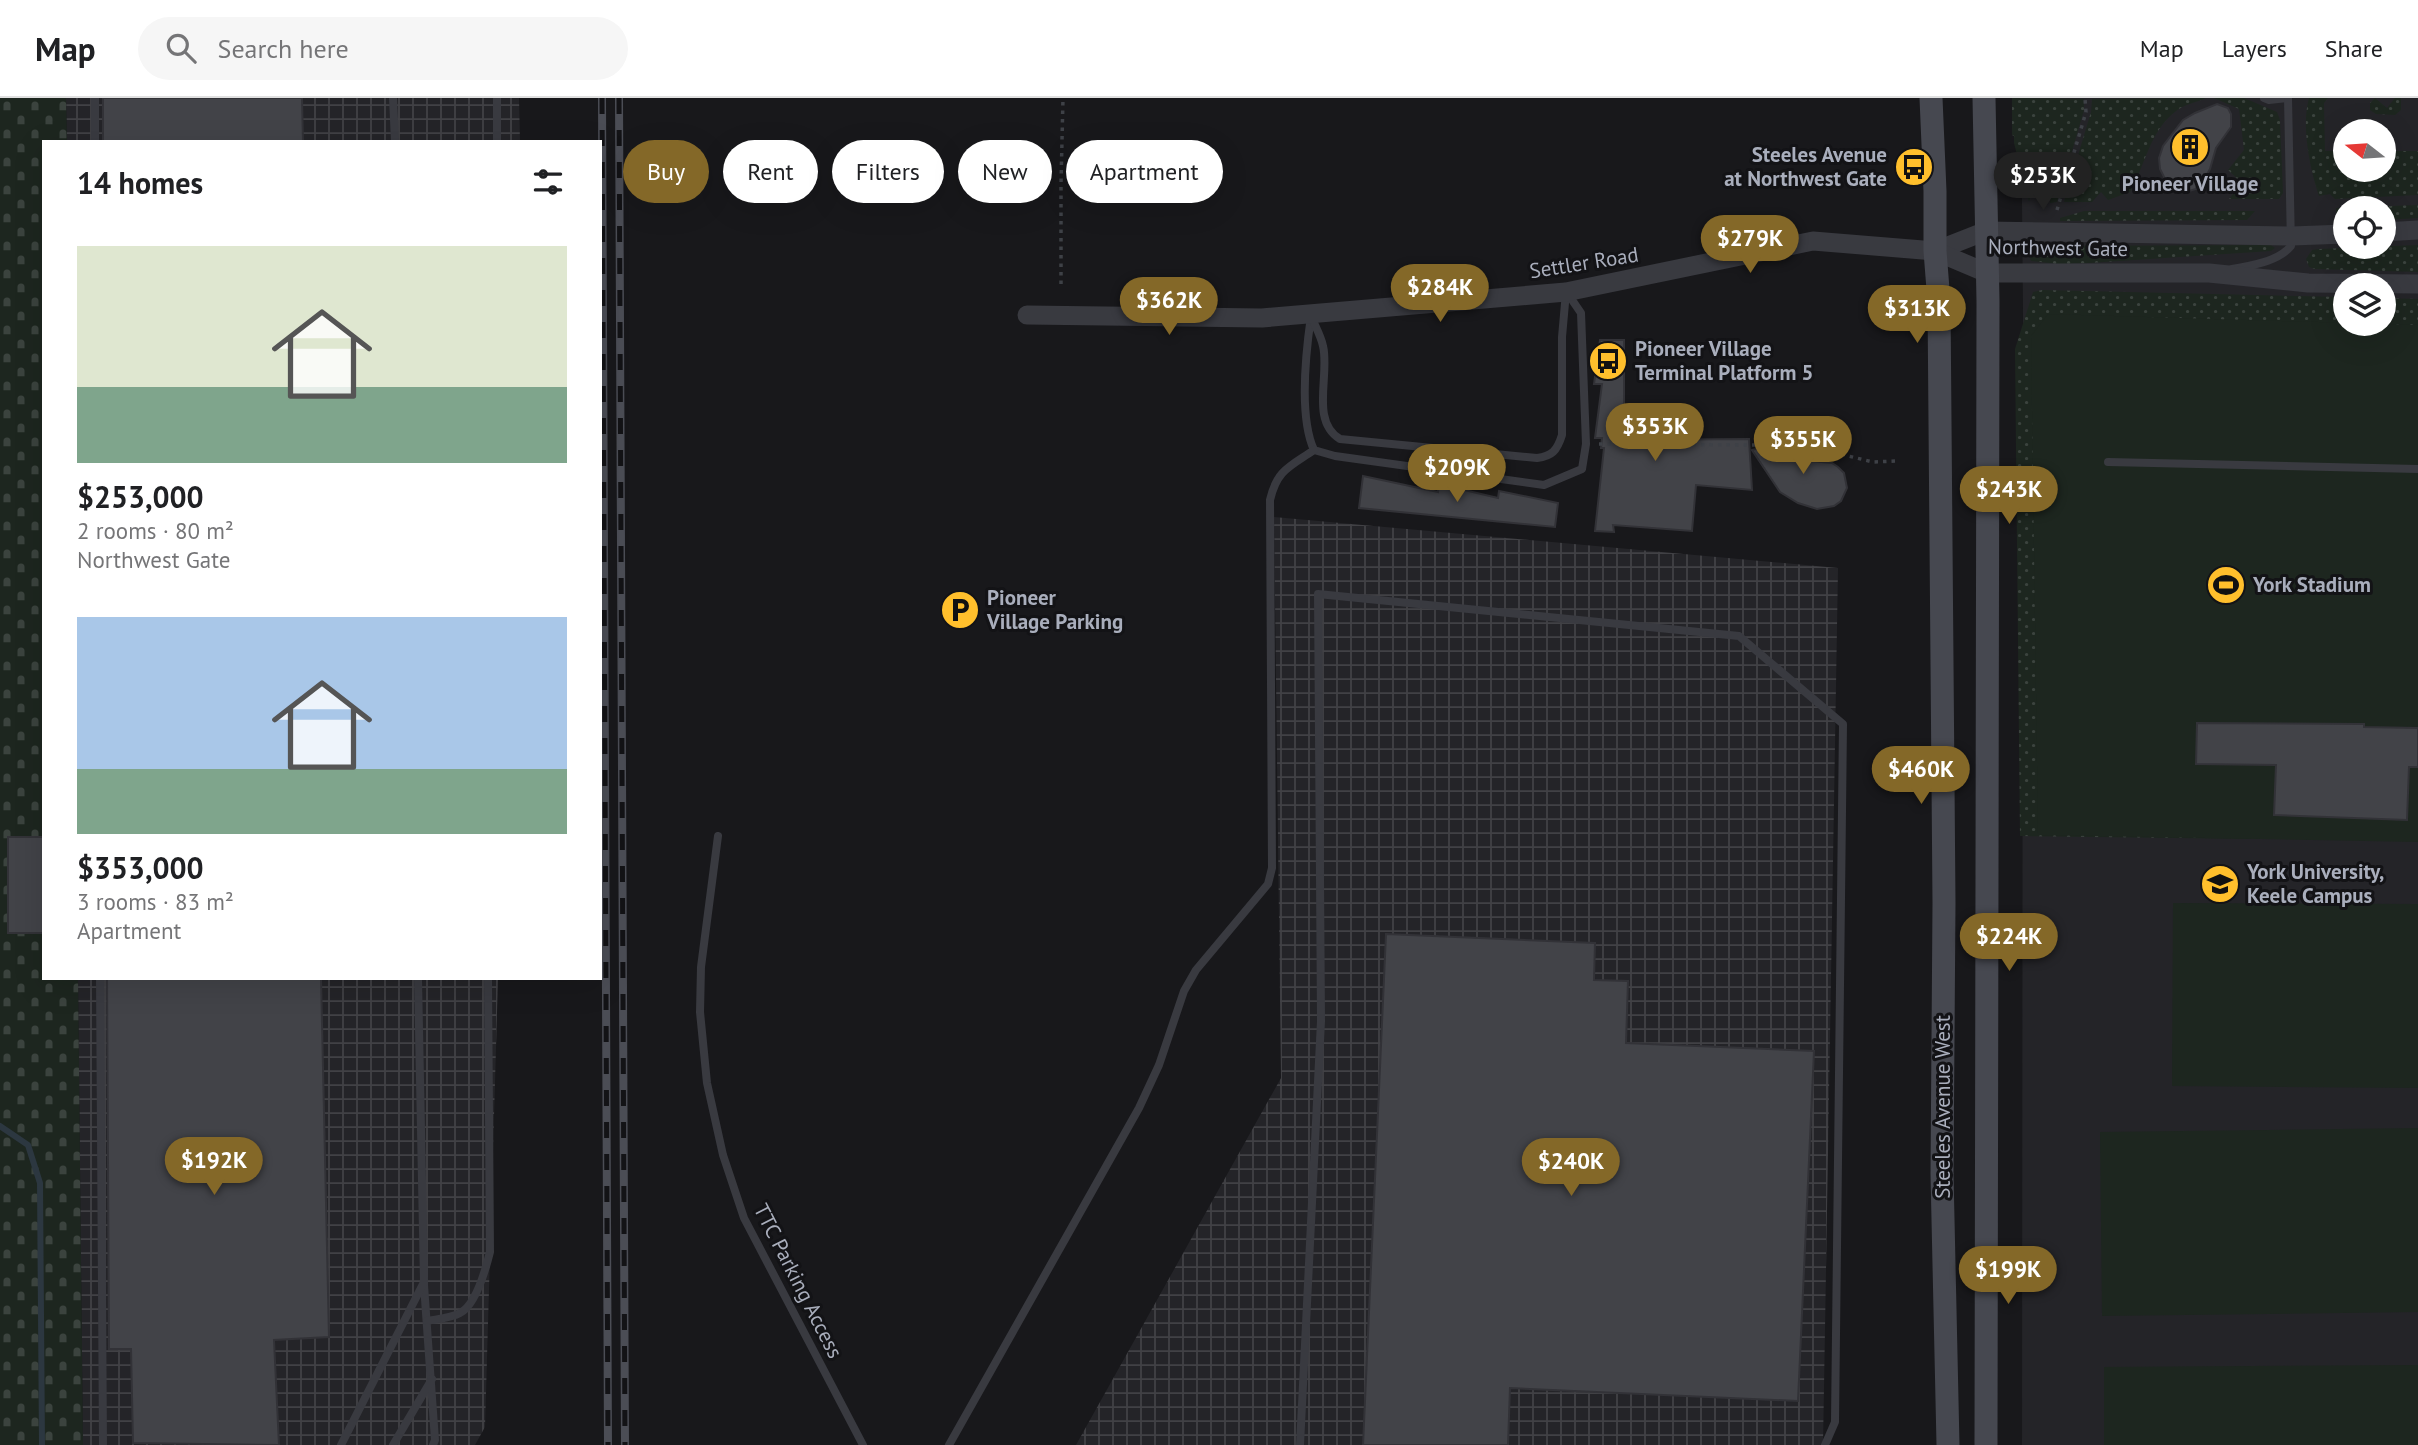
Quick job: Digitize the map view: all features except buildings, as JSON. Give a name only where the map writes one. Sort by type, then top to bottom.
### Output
[{"type":"main road","name":"Steeles Avenue West","points":[[1931,98],[1935,191],[1934,251],[1939,315],[1944,903],[1942,1174],[1948,1445]]},
{"type":"main road","name":"Steeles Avenue West","points":[[1984,98],[1987,273],[1986,1445]]},
{"type":"street","points":[[2396,231],[2418,230]]},
{"type":"street","name":"Northwest Gate","points":[[1934,251],[1986,231],[2333,234]]},
{"type":"street","name":"Settler Road","points":[[1027,315],[1262,318],[1311,316],[1566,292],[1813,241],[1934,251]]},
{"type":"street","name":"Northwest Gate","points":[[1934,251],[1987,273],[2208,273],[2308,283],[2418,284]]},
{"type":"lane","points":[[94,98],[95,140]]},
{"type":"lane","points":[[393,98],[395,140]]},
{"type":"lane","points":[[498,98],[498,140]]},
{"type":"lane","points":[[2264,98],[2288,98],[2292,236]]},
{"type":"lane","name":"Northwest Gate","points":[[2208,273],[2253,265],[2285,254],[2291,246],[2292,236]]},
{"type":"lane","points":[[1311,316],[1324,347],[1325,419],[1332,434],[1340,439],[1537,458],[1550,456],[1559,447],[1562,436],[1562,337],[1566,292]]},
{"type":"lane","points":[[1314,450],[1335,456],[1544,485],[1582,469],[1586,444],[1581,313],[1566,292]]},
{"type":"lane","points":[[1311,316],[1306,363],[1307,430],[1314,450]]},
{"type":"lane","points":[[949,1445],[1139,1108],[1159,1065],[1190,980],[1268,884],[1272,868],[1270,500],[1275,480],[1314,450]]},
{"type":"lane","points":[[2108,461],[2418,469]]},
{"type":"lane","points":[[1300,1445],[1321,1021],[1318,594],[1739,636],[1843,724],[1835,1422],[1825,1445]]},
{"type":"lane","name":"TTC Parking Access","points":[[718,836],[701,967],[700,1012],[707,1083],[723,1155],[744,1218],[863,1445]]},
{"type":"lane","points":[[100,980],[103,1445]]},
{"type":"lane","points":[[418,980],[424,1282],[432,1379],[433,1445]]},
{"type":"lane","points":[[427,1321],[462,1313],[484,1277],[490,1252],[488,980]]},
{"type":"lane","points":[[341,1445],[424,1282]]},
{"type":"lane","points":[[393,1445],[432,1379]]},
{"type":"path","points":[[1061,284],[1063,98]]},
{"type":"path","points":[[2057,210],[2086,112],[2085,99]]},
{"type":"path","points":[[1586,444],[1755,445],[1770,437],[1873,462],[1898,461]]},
{"type":"shaded area","points":[[66,98],[519,98],[520,140],[67,140]]},
{"type":"shaded area","name":"York University, Keele Campus","points":[[2021,98],[2418,98],[2418,1445],[2022,1445]]},
{"type":"shaded area","points":[[1274,517],[1838,568],[1823,1445],[1076,1445],[1281,1078]]},
{"type":"shaded area","points":[[78,980],[498,980],[485,1427],[475,1445],[83,1445]]},
{"type":"green space","points":[[0,98],[66,98],[67,140],[42,140],[42,980],[78,980],[83,1445],[0,1445]]},
{"type":"green space","points":[[2012,98],[2084,99],[2084,110],[2057,202],[2050,203],[2050,194],[2031,194],[2029,202],[2012,135]]},
{"type":"green space","points":[[2206,98],[2186,105],[2167,119],[2154,138],[2130,192],[2108,200],[2101,192],[2092,202],[2064,202],[2091,112],[2092,99]]},
{"type":"green space","points":[[2214,98],[2244,98],[2277,112],[2280,120],[2283,193],[2279,199],[2229,199],[2242,183],[2228,170],[2244,150],[2239,109]]},
{"type":"green space","points":[[2309,98],[2328,98],[2324,103],[2325,151],[2333,151],[2333,182],[2396,182],[2396,151],[2418,151],[2418,195],[2319,196],[2306,134]]},
{"type":"green space","points":[[2375,98],[2387,108],[2395,98],[2401,98],[2401,110],[2395,115],[2376,114],[2370,110],[2370,103]]},
{"type":"green space","points":[[2418,205],[2418,218],[2396,219],[2396,206]]},
{"type":"green space","points":[[2084,211],[2255,211],[2247,220],[2060,221],[2060,218]]},
{"type":"green space","points":[[2271,245],[2275,248],[2271,251],[2089,263],[2031,261],[2029,255],[2034,246]]},
{"type":"green space","points":[[2418,245],[2418,272],[2315,269],[2309,267],[2306,259],[2312,250],[2333,248],[2333,259],[2396,259],[2396,246]]},
{"type":"green space","name":"York Stadium","points":[[2042,290],[2333,297],[2333,336],[2396,336],[2396,298],[2418,299],[2418,461],[2251,839],[2020,836],[2015,349],[2033,292]]},
{"type":"green space","name":"York Stadium","points":[[2048,314],[2333,322],[2333,336],[2396,336],[2396,324],[2418,325],[2418,842],[2038,835],[2031,336]]},
{"type":"green space","points":[[2173,903],[2418,904],[2418,1088],[2172,1086]]},
{"type":"green space","points":[[2418,1128],[2418,1312],[2102,1316],[2100,1132]]},
{"type":"green space","points":[[2418,1365],[2418,1445],[2104,1445],[2104,1367]]},
{"type":"waterway","points":[[0,1126],[28,1145],[40,1183],[42,1445]]},
{"type":"railway","points":[[602,98],[608,1445]]},
{"type":"railway","points":[[619,98],[625,1445]]},
{"type":"place","name":"Pioneer Village","points":[[2190,147]]},
{"type":"place","name":"Steeles Avenue at Northwest Gate","points":[[1914,167]]},
{"type":"place","name":"Pioneer Village Terminal Platform 5","points":[[1608,361]]},
{"type":"place","name":"York Stadium","points":[[2226,585]]},
{"type":"place","name":"Pioneer Village Parking","points":[[960,610]]},
{"type":"place","name":"York University, Keele Campus","points":[[2220,884]]}]
